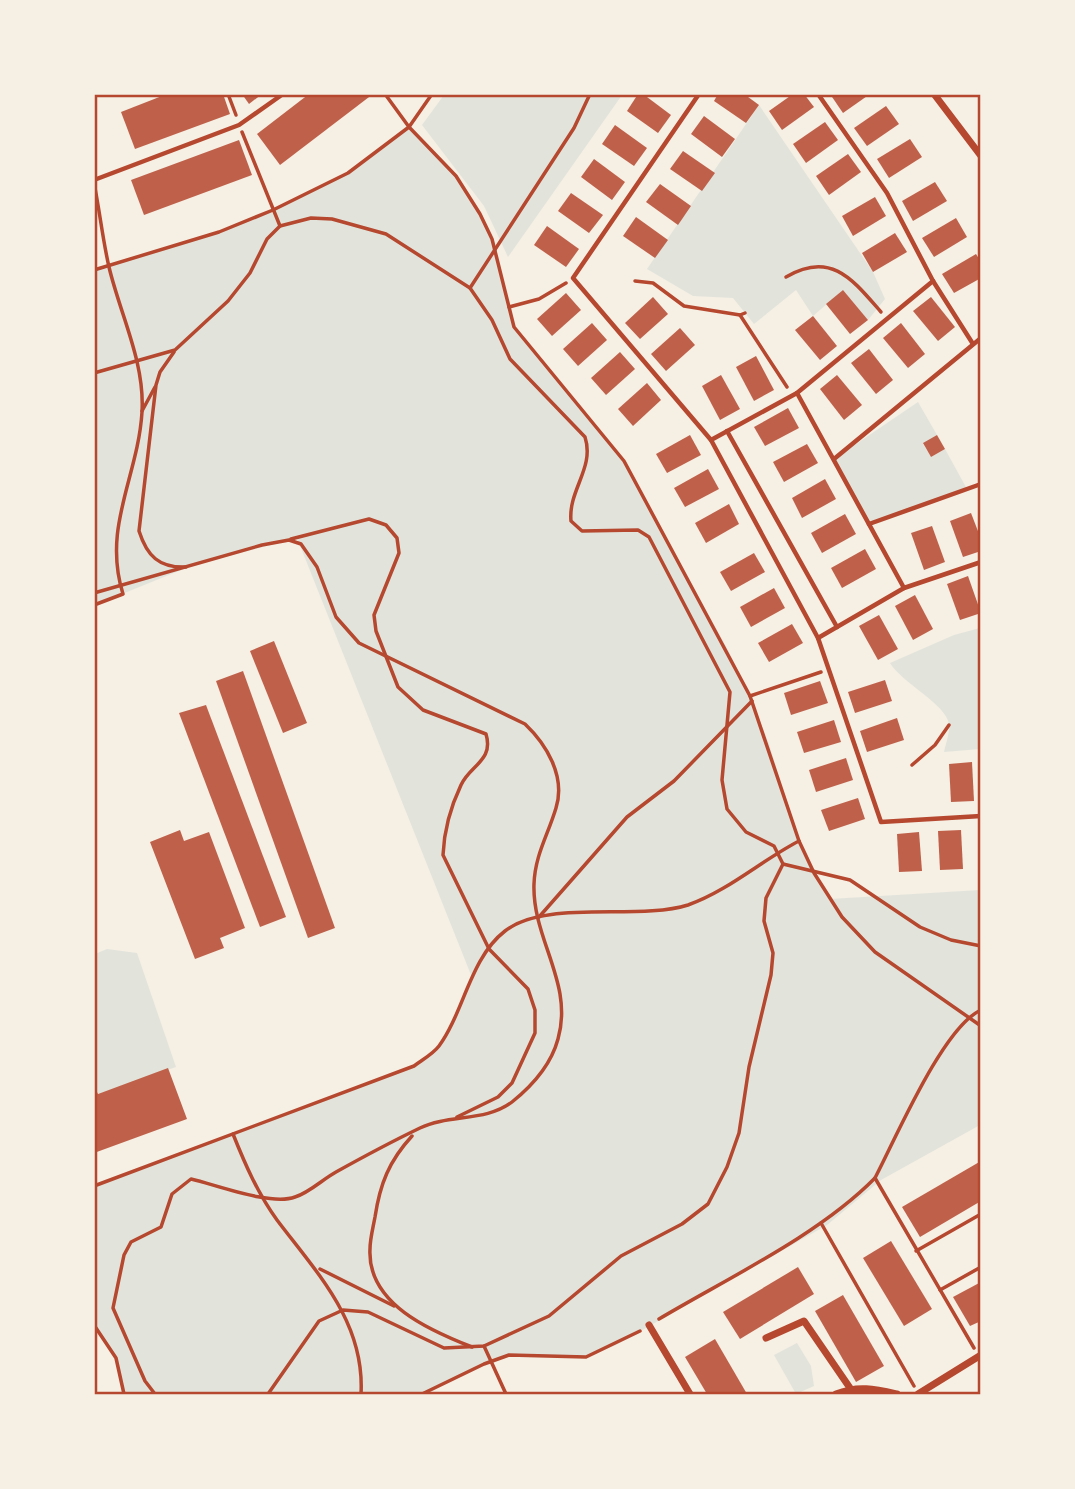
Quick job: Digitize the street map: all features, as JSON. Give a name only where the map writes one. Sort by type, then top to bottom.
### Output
[{"type":"street","points":[[934,94],[981,156]]},
{"type":"street","points":[[766,1338],[804,1321],[850,1388]]},
{"type":"street","points":[[649,1325],[690,1395]]},
{"type":"street","points":[[918,1394],[979,1356]]},
{"type":"street","points":[[836,1395],[850,1388],[867,1388],[897,1395]]},
{"type":"lane","points":[[94,182],[239,125],[283,94]]},
{"type":"lane","points":[[699,94],[573,278],[711,440],[818,638],[881,822],[981,816]]},
{"type":"lane","points":[[818,94],[887,193],[933,281],[973,344]]},
{"type":"lane","points":[[711,440],[795,394],[933,281]]},
{"type":"lane","points":[[834,459],[981,338]]},
{"type":"lane","points":[[795,394],[834,459],[904,588]]},
{"type":"lane","points":[[727,431],[837,627]]},
{"type":"lane","points":[[869,524],[981,484]]},
{"type":"lane","points":[[818,638],[904,588],[981,562]]},
{"type":"path","points":[[228,94],[280,226]]},
{"type":"path","points":[[385,94],[409,127],[456,176],[481,214],[495,252],[513,327],[544,368],[624,461],[751,698],[799,841],[814,873],[842,917],[876,952],[981,1026]]},
{"type":"path","points":[[94,270],[219,232],[273,210],[348,173],[409,127],[432,94]]},
{"type":"path","points":[[470,288],[574,128],[590,94]]},
{"type":"path","points":[[94,182],[109,267],[137,362],[142,411]]},
{"type":"path","points":[[191,566],[172,567],[157,562],[145,548],[139,531],[156,386],[160,372],[175,350],[228,301],[250,274],[267,239],[280,226],[292,221],[321,219],[386,234],[470,288],[492,320],[510,359],[585,437],[590,452],[583,478],[573,496],[570,521],[582,531],[638,530],[649,537],[730,692],[722,780],[727,809],[735,822],[774,846],[783,864],[850,880],[920,927],[951,940],[981,946]]},
{"type":"path","points":[[786,277],[815,266],[835,269],[858,285],[887,319]]},
{"type":"path","points":[[509,307],[539,299],[573,278]]},
{"type":"path","points":[[635,281],[653,283],[684,306],[743,314],[795,394]]},
{"type":"path","points":[[94,373],[175,350]]},
{"type":"path","points":[[94,605],[123,594],[116,534],[142,411],[156,386]]},
{"type":"path","points":[[94,593],[369,519],[386,525],[397,538],[398,553],[374,615],[398,687],[415,704],[486,734],[489,744],[486,757],[462,782],[444,839],[443,855],[489,949],[527,989],[535,1010],[535,1033],[512,1083],[480,1107],[415,1133],[336,1172],[295,1198],[274,1200],[191,1179],[172,1194],[162,1227],[131,1242],[124,1255],[113,1308],[145,1381],[155,1395]]},
{"type":"path","points":[[289,540],[301,544],[317,567],[336,617],[359,643],[388,660],[524,724],[545,743],[557,776],[557,806],[541,840],[534,884],[537,919],[554,964],[563,999],[558,1039],[542,1074],[510,1104],[479,1116],[448,1120]]},
{"type":"path","points":[[537,919],[627,817],[674,781],[729,726],[751,698],[829,669]]},
{"type":"path","points":[[912,765],[935,746],[949,725]]},
{"type":"path","points":[[94,1186],[414,1066],[439,1047],[489,949],[503,932],[517,923],[575,913],[646,912],[688,905],[799,841]]},
{"type":"path","points":[[268,1395],[319,1321],[343,1310],[368,1312],[444,1348],[484,1346],[549,1316],[621,1256],[682,1224],[708,1204],[727,1167],[739,1133],[749,1067],[771,975],[773,953],[764,921],[766,898],[783,864]]},
{"type":"path","points":[[422,1395],[509,1355],[586,1357],[616,1345],[821,1223],[875,1178],[940,1054],[968,1016],[981,1010]]},
{"type":"path","points":[[399,1309],[386,1296],[369,1252],[384,1176],[388,1166],[415,1133]]},
{"type":"path","points":[[233,1134],[262,1196],[317,1268],[343,1310],[359,1362],[361,1395]]},
{"type":"path","points":[[875,1178],[979,1356]]},
{"type":"path","points":[[916,1251],[981,1214]]},
{"type":"path","points":[[821,1223],[918,1394]]},
{"type":"path","points":[[939,1290],[981,1266]]},
{"type":"path","points":[[317,1268],[399,1309],[426,1326],[474,1348]]},
{"type":"path","points":[[94,1325],[116,1358],[124,1395]]},
{"type":"path","points":[[484,1346],[506,1395]]},
{"type":"shaded area","points":[[444,95],[622,95],[508,257],[484,206],[422,125]]},
{"type":"shaded area","points":[[759,105],[873,272],[885,299],[868,320],[843,290],[813,316],[796,290],[754,324],[733,298],[693,296],[647,269]]},
{"type":"shaded area","points":[[409,127],[456,176],[480,214],[492,239],[514,327],[624,461],[728,650],[769,744],[799,841],[830,899],[980,890],[980,1125],[881,1180],[827,1225],[616,1345],[586,1357],[509,1355],[422,1394],[124,1394],[116,1358],[95,1325],[95,1186],[414,1066],[439,1047],[473,980],[297,538],[191,566],[95,605],[95,270],[219,232],[273,210],[348,173]]},
{"type":"shaded area","points":[[918,402],[937,435],[923,444],[931,457],[945,449],[967,489],[869,524],[834,459]]},
{"type":"shaded area","points":[[980,628],[980,749],[944,752],[949,727],[946,716],[890,663],[954,635]]},
{"type":"shaded area","points":[[107,949],[137,953],[176,1067],[98,1094],[95,1085],[95,954]]},
{"type":"shaded area","points":[[797,1343],[811,1366],[814,1386],[796,1394],[774,1355]]},
{"type":"building","points":[[167,94],[223,94],[230,114],[135,149],[121,112]]},
{"type":"building","points":[[242,94],[262,94],[249,104]]},
{"type":"building","points":[[309,94],[373,94],[280,165],[257,134]]},
{"type":"building","points":[[638,94],[643,94],[671,115],[658,133],[627,111]]},
{"type":"building","points":[[718,94],[744,94],[759,105],[746,123],[714,101]]},
{"type":"building","points":[[793,94],[804,94],[814,107],[782,130],[769,111]]},
{"type":"building","points":[[830,94],[870,94],[843,113]]},
{"type":"building","points":[[886,106],[899,124],[867,146],[854,128]]},
{"type":"building","points":[[704,116],[735,139],[722,157],[691,134]]},
{"type":"building","points":[[825,122],[838,140],[806,163],[793,144]]},
{"type":"building","points":[[615,125],[647,148],[634,166],[602,144]]},
{"type":"building","points":[[910,139],[922,157],[889,178],[877,159]]},
{"type":"building","points":[[239,140],[252,175],[144,215],[131,180]]},
{"type":"building","points":[[683,151],[715,173],[702,191],[670,169]]},
{"type":"building","points":[[848,154],[861,172],[829,195],[816,176]]},
{"type":"building","points":[[594,159],[625,182],[612,200],[581,177]]},
{"type":"building","points":[[935,182],[947,201],[913,221],[902,201]]},
{"type":"building","points":[[660,184],[691,206],[678,225],[646,202]]},
{"type":"building","points":[[571,193],[603,215],[589,233],[558,211]]},
{"type":"building","points":[[875,197],[886,216],[853,236],[842,216]]},
{"type":"building","points":[[636,217],[668,240],[655,258],[623,236]]},
{"type":"building","points":[[956,218],[967,237],[934,257],[922,238]]},
{"type":"building","points":[[547,226],[579,249],[566,267],[534,245]]},
{"type":"building","points":[[895,233],[907,252],[873,272],[862,253]]},
{"type":"building","points":[[976,254],[981,262],[981,278],[954,293],[942,274]]},
{"type":"building","points":[[843,290],[868,320],[850,334],[826,304]]},
{"type":"building","points":[[566,293],[581,310],[552,336],[537,319]]},
{"type":"building","points":[[653,297],[668,314],[640,339],[625,323]]},
{"type":"building","points":[[931,297],[955,327],[938,341],[913,311]]},
{"type":"building","points":[[813,316],[837,346],[820,360],[795,330]]},
{"type":"building","points":[[592,323],[607,340],[578,366],[563,349]]},
{"type":"building","points":[[901,323],[925,354],[908,368],[883,338]]},
{"type":"building","points":[[680,328],[695,345],[666,371],[651,354]]},
{"type":"building","points":[[869,349],[893,380],[876,394],[851,363]]},
{"type":"building","points":[[620,352],[635,369],[606,395],[591,378]]},
{"type":"building","points":[[756,356],[774,390],[754,401],[736,367]]},
{"type":"building","points":[[721,375],[740,409],[720,420],[702,386]]},
{"type":"building","points":[[837,375],[862,405],[844,420],[820,389]]},
{"type":"building","points":[[647,383],[661,400],[633,426],[618,409]]},
{"type":"building","points":[[788,408],[799,428],[765,446],[754,427]]},
{"type":"building","points":[[690,435],[701,455],[667,473],[656,454]]},
{"type":"building","points":[[937,435],[945,449],[931,457],[923,443]]},
{"type":"building","points":[[807,444],[818,463],[784,482],[773,462]]},
{"type":"building","points":[[708,469],[719,489],[685,507],[674,488]]},
{"type":"building","points":[[825,479],[836,499],[802,518],[792,498]]},
{"type":"building","points":[[729,504],[739,524],[706,543],[695,523]]},
{"type":"building","points":[[971,513],[981,539],[981,551],[963,557],[950,521]]},
{"type":"building","points":[[845,514],[856,534],[822,553],[811,533]]},
{"type":"building","points":[[932,526],[945,562],[924,570],[911,533]]},
{"type":"building","points":[[865,549],[876,569],[842,588],[831,568]]},
{"type":"building","points":[[754,553],[765,572],[731,591],[720,572]]},
{"type":"building","points":[[968,576],[981,613],[960,620],[947,584]]},
{"type":"building","points":[[774,588],[785,608],[751,627],[740,607]]},
{"type":"building","points":[[915,595],[933,629],[913,640],[895,606]]},
{"type":"building","points":[[879,615],[898,649],[878,660],[859,626]]},
{"type":"building","points":[[792,624],[803,643],[769,662],[758,643]]},
{"type":"building","points":[[274,641],[307,723],[283,733],[250,651]]},
{"type":"building","points":[[243,671],[335,928],[308,938],[216,681]]},
{"type":"building","points":[[885,680],[892,701],[855,713],[848,692]]},
{"type":"building","points":[[820,681],[828,703],[791,715],[784,693]]},
{"type":"building","points":[[206,705],[286,917],[260,927],[179,713]]},
{"type":"building","points":[[897,718],[904,740],[867,752],[860,731]]},
{"type":"building","points":[[834,720],[841,742],[804,753],[797,732]]},
{"type":"building","points":[[846,758],[853,780],[816,792],[809,770]]},
{"type":"building","points":[[972,762],[974,801],[951,802],[949,764]]},
{"type":"building","points":[[858,798],[865,819],[829,831],[821,810]]},
{"type":"building","points":[[180,830],[184,841],[209,832],[245,928],[220,938],[224,948],[195,959],[150,842]]},
{"type":"building","points":[[961,830],[963,869],[940,870],[938,831]]},
{"type":"building","points":[[919,832],[922,871],[899,872],[897,834]]},
{"type":"building","points":[[168,1068],[187,1119],[94,1153],[94,1086],[98,1094]]},
{"type":"building","points":[[981,1161],[981,1201],[920,1237],[902,1207]]},
{"type":"building","points":[[891,1241],[932,1309],[904,1326],[863,1258]]},
{"type":"building","points":[[798,1267],[814,1294],[740,1339],[723,1312]]},
{"type":"building","points":[[981,1282],[981,1321],[970,1326],[953,1297]]},
{"type":"building","points":[[843,1295],[884,1366],[856,1382],[815,1311]]},
{"type":"building","points":[[715,1339],[747,1394],[707,1394],[685,1357]]}]
